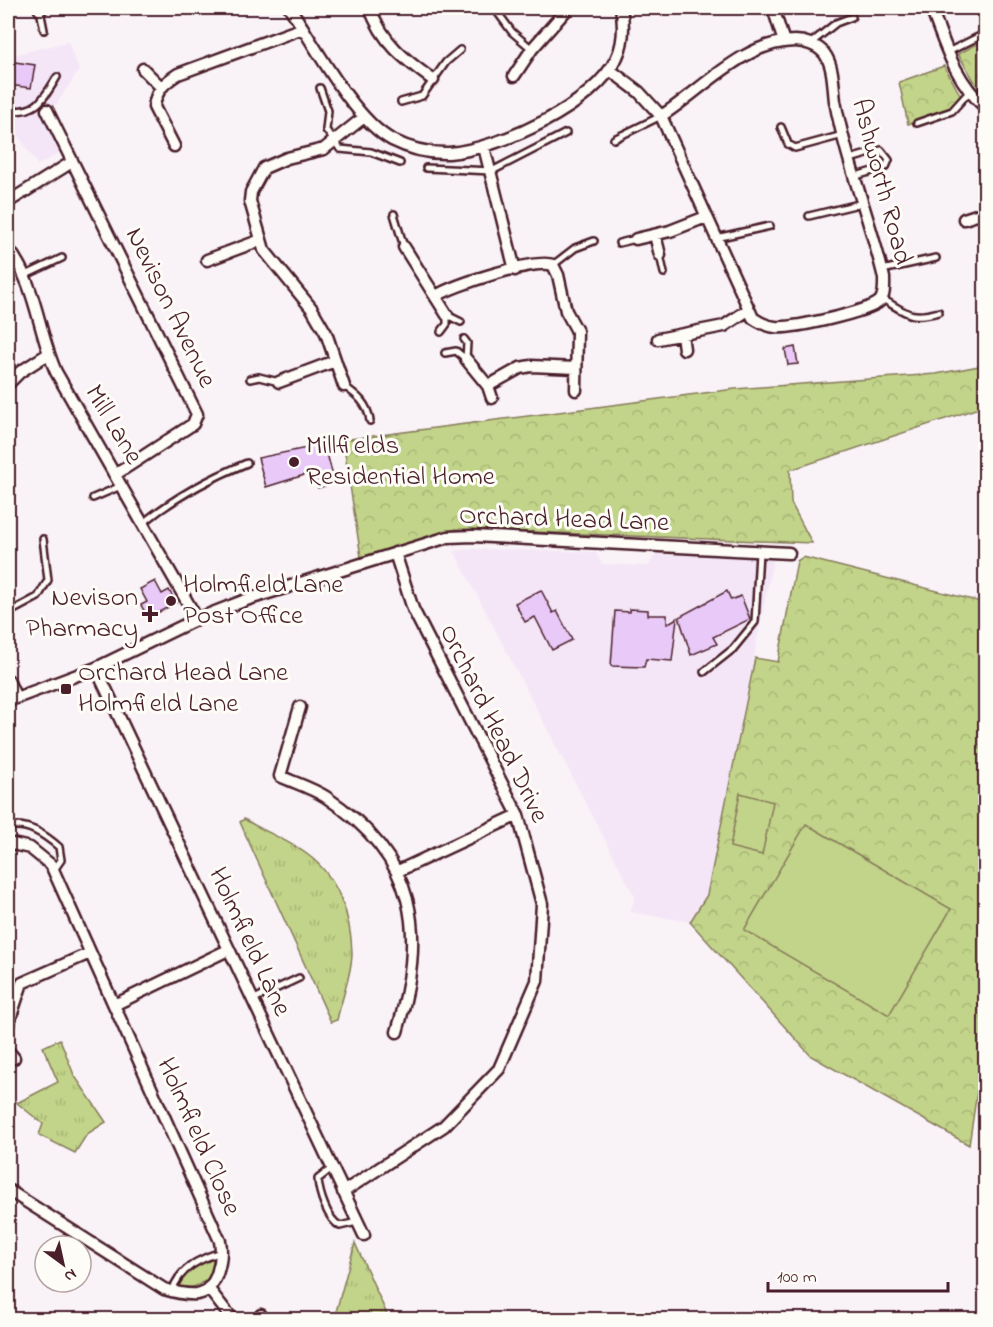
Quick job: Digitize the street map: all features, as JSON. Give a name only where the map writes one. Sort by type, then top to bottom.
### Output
[{"type":"street","points":[[290,8],[364,117],[378,131],[417,150],[447,153],[484,147],[519,133],[562,109],[599,84],[618,55],[623,37],[621,8]]},
{"type":"street","points":[[370,8],[384,38],[392,48],[433,80]]},
{"type":"street","points":[[514,76],[532,49],[568,8]]},
{"type":"street","points":[[773,8],[784,42]]},
{"type":"street","points":[[931,8],[958,76],[969,92],[986,108]]},
{"type":"street","points":[[174,146],[154,106],[161,87],[178,75],[303,28]]},
{"type":"street","points":[[661,116],[734,61],[784,42],[810,44]]},
{"type":"street","name":"Ashworth Road","points":[[748,310],[759,323],[777,327],[860,312],[881,298],[884,287],[882,270],[850,159],[828,62],[824,53],[810,44]]},
{"type":"street","points":[[143,69],[161,87]]},
{"type":"street","points":[[610,70],[639,92],[661,116],[748,310],[724,326],[658,339]]},
{"type":"street","name":"Nevison Avenue","points":[[47,110],[197,414],[193,424],[116,474]]},
{"type":"street","points":[[344,386],[326,333],[312,309],[274,266],[261,240],[250,201],[251,192],[264,168],[287,158],[324,149],[335,143],[364,117]]},
{"type":"street","points":[[484,147],[492,171],[514,270]]},
{"type":"street","points":[[8,202],[72,162]]},
{"type":"street","points":[[964,219],[986,212]]},
{"type":"street","points":[[636,239],[655,235],[706,217]]},
{"type":"street","points":[[655,235],[660,255]]},
{"type":"street","points":[[207,260],[261,240]]},
{"type":"street","points":[[404,247],[423,281],[436,296],[447,315]]},
{"type":"street","name":"Mill Lane","points":[[8,248],[26,275],[48,354],[67,394],[116,474],[197,619]]},
{"type":"street","points":[[436,296],[459,284],[514,270],[553,265],[558,275],[566,311],[576,331],[576,390]]},
{"type":"street","points":[[682,335],[684,350]]},
{"type":"street","points":[[8,384],[25,368],[48,354]]},
{"type":"street","points":[[466,358],[488,386],[492,398]]},
{"type":"street","points":[[279,382],[336,361]]},
{"type":"street","points":[[488,386],[520,368],[531,366],[576,368]]},
{"type":"street","name":"Orchard Head Lane","points":[[12,700],[96,668],[197,619],[246,600],[430,541],[473,536],[789,553]]},
{"type":"street","name":"Orchard Head Drive","points":[[343,1192],[444,1126],[499,1069],[537,981],[542,904],[518,815],[412,609],[395,553]]},
{"type":"street","name":"Holmfield Lane","points":[[96,668],[228,951],[364,1234]]},
{"type":"street","points":[[8,680],[12,700]]},
{"type":"street","points":[[300,707],[280,776],[325,796],[362,826],[398,871],[411,919],[414,950],[410,987],[398,1032]]},
{"type":"street","points":[[398,871],[518,815]]},
{"type":"street","name":"Holmfield Close","points":[[8,843],[30,848],[40,854],[53,872],[114,1005],[220,1241],[222,1252],[219,1267],[208,1288]]},
{"type":"street","points":[[114,1005],[228,951]]},
{"type":"street","points":[[8,1025],[22,983],[90,953]]},
{"type":"street","points":[[8,1190],[164,1289],[172,1292],[198,1294],[208,1288],[233,1320]]},
{"type":"lane","points":[[41,9],[44,30]]},
{"type":"lane","points":[[498,13],[512,32],[532,49]]},
{"type":"lane","points":[[810,44],[825,30],[852,17]]},
{"type":"lane","points":[[948,52],[986,33]]},
{"type":"lane","points":[[401,102],[422,96],[446,62],[460,50]]},
{"type":"lane","points":[[8,110],[24,112],[33,108],[45,97],[57,77]]},
{"type":"lane","points":[[320,88],[328,111],[326,130],[340,149],[371,152],[400,163]]},
{"type":"lane","points":[[917,123],[952,111],[969,92]]},
{"type":"lane","points":[[614,139],[661,116]]},
{"type":"lane","points":[[781,127],[788,144],[795,147],[844,135]]},
{"type":"lane","points":[[426,168],[492,171],[566,133]]},
{"type":"lane","points":[[850,159],[882,150],[889,160],[886,167],[856,176]]},
{"type":"lane","points":[[809,216],[863,203]]},
{"type":"lane","points":[[394,214],[404,247]]},
{"type":"lane","points":[[716,238],[770,226]]},
{"type":"lane","points":[[619,243],[636,239]]},
{"type":"lane","points":[[553,265],[575,248],[594,241]]},
{"type":"lane","points":[[660,255],[664,273]]},
{"type":"lane","points":[[26,275],[62,258]]},
{"type":"lane","points":[[882,270],[936,258]]},
{"type":"lane","points":[[881,298],[911,316],[919,317],[939,312]]},
{"type":"lane","points":[[441,332],[447,324],[447,315],[461,322]]},
{"type":"lane","points":[[464,339],[467,343],[466,358]]},
{"type":"lane","points":[[445,353],[456,351],[466,358]]},
{"type":"lane","points":[[250,379],[259,376],[279,382]]},
{"type":"lane","points":[[344,386],[357,395],[369,413],[370,421]]},
{"type":"lane","points":[[143,523],[218,474],[247,463]]},
{"type":"lane","points":[[93,498],[122,486]]},
{"type":"lane","points":[[8,613],[38,597],[48,580],[43,539]]},
{"type":"lane","points":[[704,672],[733,650],[755,622],[759,550]]},
{"type":"lane","points":[[8,827],[23,826],[37,832],[59,847],[61,860],[53,872]]},
{"type":"lane","points":[[252,1000],[299,978]]},
{"type":"lane","points":[[332,1168],[318,1179],[319,1190],[332,1218],[340,1226],[346,1227],[357,1222]]},
{"type":"lane","points":[[172,1292],[176,1281],[197,1260],[222,1252]]},
{"type":"shaded area","points":[[68,42],[79,70],[57,103],[44,112],[61,152],[38,165],[13,128],[8,127],[8,56]]},
{"type":"shaded area","points":[[475,549],[595,552],[602,564],[648,566],[656,554],[773,559],[707,895],[690,922],[630,912],[635,897],[454,551]]},
{"type":"green space","points":[[985,40],[985,91],[982,94],[958,54]]},
{"type":"green space","points":[[944,66],[962,98],[949,111],[908,124],[899,82]]},
{"type":"green space","points":[[985,365],[985,406],[790,470],[791,503],[812,543],[456,529],[361,557],[343,440],[735,389],[936,374]]},
{"type":"green space","points":[[803,557],[985,603],[986,1032],[969,1145],[811,1056],[690,922],[707,895],[755,658],[778,662],[797,561]]},
{"type":"green space","points":[[740,793],[773,802],[762,855],[730,847]]},
{"type":"green space","points":[[244,819],[308,855],[327,874],[341,898],[349,925],[352,961],[337,1020],[331,1022],[240,822]]},
{"type":"green space","points":[[806,824],[951,909],[889,1015],[744,930]]},
{"type":"green space","points":[[60,1039],[74,1075],[106,1122],[87,1134],[75,1153],[39,1135],[43,1124],[17,1103],[58,1082],[43,1047]]},
{"type":"green space","points":[[355,1243],[389,1319],[334,1319]]},
{"type":"green space","points":[[216,1256],[213,1271],[209,1277],[198,1285],[177,1288],[184,1276],[193,1268]]},
{"type":"building","points":[[8,61],[35,65],[31,88],[9,85]]},
{"type":"building","points":[[795,347],[798,364],[788,365],[785,349]]},
{"type":"building","name":"Millfields Residential Home","points":[[323,439],[335,483],[318,488],[314,472],[266,487],[258,458],[307,448],[306,443]]},
{"type":"building","points":[[155,581],[162,594],[169,590],[176,603],[148,618],[141,605],[147,602],[140,589]]},
{"type":"building","points":[[541,590],[553,613],[557,611],[572,640],[552,650],[535,617],[525,622],[515,603]]},
{"type":"building","points":[[727,591],[731,600],[741,596],[750,619],[713,637],[717,644],[691,655],[679,617]]},
{"type":"building","points":[[630,609],[648,610],[648,615],[667,615],[667,624],[677,618],[672,661],[646,659],[644,667],[611,666],[615,611],[630,612]]},
{"type":"place","name":"Millfields Residential Home","points":[[294,462]]},
{"type":"place","name":"Holmfield Lane Post Office","points":[[171,601]]},
{"type":"place","name":"Nevison Pharmacy","points":[[150,614]]},
{"type":"place","name":"Orchard Head Lane Holmfield Lane","points":[[66,689]]}]
